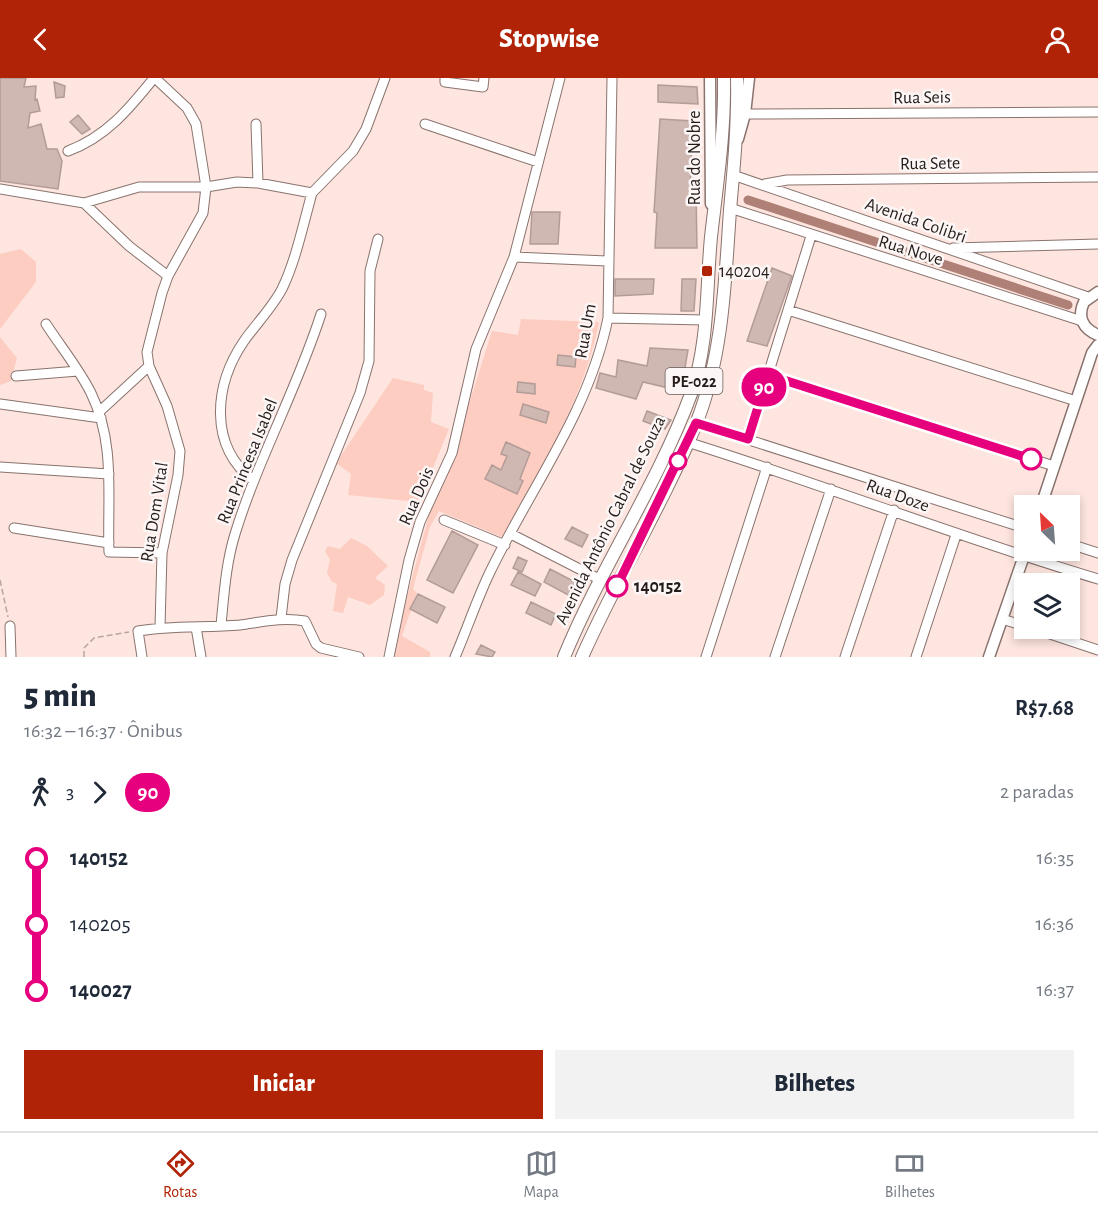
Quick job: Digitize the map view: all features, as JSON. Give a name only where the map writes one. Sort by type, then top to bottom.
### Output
[{"type":"highway","name":"Avenida Antônio Cabral de Souza","points":[[564,657],[599,579],[676,432],[692,392],[701,358],[705,320],[711,237],[721,161],[724,78]]},
{"type":"highway","name":"Avenida Antônio Cabral de Souza","points":[[582,657],[696,423],[717,348],[725,293],[736,145],[737,78]]},
{"type":"main road","name":"Rua do Nobre","points":[[710,78],[711,237]]},
{"type":"main road","name":"PE-022","points":[[736,145],[746,114],[749,78]]},
{"type":"main road","points":[[1045,495],[1095,349],[1095,334],[1082,321],[1081,308],[1093,295]]},
{"type":"main road","points":[[989,657],[1023,561]]},
{"type":"street","points":[[68,151],[84,145],[117,122],[155,78]]},
{"type":"street","name":"Rua Dom Vital","points":[[155,78],[187,108],[196,124],[206,188],[203,213],[168,276],[147,352],[149,366],[170,414],[180,451],[178,475],[162,554],[160,627]]},
{"type":"street","points":[[254,482],[239,467],[227,445],[219,418],[220,399],[234,358],[281,291],[289,272],[312,193],[353,152],[366,129],[385,78]]},
{"type":"street","points":[[445,78],[445,82],[483,87],[484,78]]},
{"type":"street","points":[[560,78],[514,257],[607,261]]},
{"type":"street","name":"Rua Um","points":[[455,657],[490,572],[592,379],[608,318],[607,261],[612,78]]},
{"type":"street","name":"Rua Seis","points":[[746,114],[1098,112]]},
{"type":"street","points":[[256,124],[258,183]]},
{"type":"street","points":[[424,124],[538,162]]},
{"type":"street","name":"Avenida Colibri","points":[[733,175],[946,248],[1093,295]]},
{"type":"street","name":"Rua Sete","points":[[763,184],[787,180],[1098,177]]},
{"type":"street","points":[[0,189],[84,203],[139,187],[206,188],[237,182],[258,183],[312,193]]},
{"type":"street","points":[[84,203],[129,246],[168,276]]},
{"type":"street","name":"Rua Nove","points":[[730,208],[811,236],[1082,321]]},
{"type":"street","points":[[748,439],[811,236]]},
{"type":"street","points":[[281,618],[285,584],[292,560],[360,393],[369,361],[370,271],[378,239]]},
{"type":"street","points":[[946,248],[1098,244]]},
{"type":"street","name":"Rua Dois","points":[[389,657],[409,560],[420,522],[452,453],[476,349],[514,257]]},
{"type":"street","points":[[788,310],[994,378],[1076,401]]},
{"type":"street","name":"Rua Princesa Isabel","points":[[221,625],[229,558],[254,482],[299,378],[321,314]]},
{"type":"street","points":[[608,318],[705,320]]},
{"type":"street","points":[[46,324],[78,371],[100,415],[106,443],[109,552],[162,554]]},
{"type":"street","points":[[100,415],[149,366]]},
{"type":"street","points":[[16,376],[78,371]]},
{"type":"street","points":[[768,375],[1054,466]]},
{"type":"street","points":[[0,404],[100,415]]},
{"type":"street","name":"Rua Doze","points":[[696,423],[1014,525]]},
{"type":"street","name":"Rua Doze","points":[[687,442],[894,510],[956,535],[1014,551]]},
{"type":"street","points":[[0,467],[108,474]]},
{"type":"street","points":[[706,657],[767,467]]},
{"type":"street","points":[[775,657],[831,489]]},
{"type":"street","points":[[845,657],[894,510]]},
{"type":"street","points":[[444,520],[505,545]]},
{"type":"street","points":[[14,528],[109,543]]},
{"type":"street","points":[[512,534],[599,579]]},
{"type":"street","points":[[916,657],[956,535]]},
{"type":"street","points":[[1080,548],[1098,554]]},
{"type":"street","name":"Rua Doze","points":[[1045,561],[1098,579]]},
{"type":"street","points":[[142,657],[138,631],[160,627],[196,627],[281,618],[305,621],[316,644],[321,648],[359,657]]},
{"type":"street","points":[[1002,619],[1014,623]]},
{"type":"street","points":[[10,626],[11,657]]},
{"type":"street","points":[[196,627],[201,657]]},
{"type":"street","points":[[1065,639],[1098,650]]},
{"type":"path","points":[[0,580],[10,626]]},
{"type":"path","points":[[84,657],[84,648],[94,638],[138,631]]},
{"type":"shaded area","points":[[21,249],[36,262],[36,282],[0,329],[0,254]]},
{"type":"shaded area","points":[[521,319],[599,322],[583,379],[546,460],[504,538],[439,511],[430,527],[413,589],[417,593],[402,636],[430,652],[430,657],[391,657],[430,511],[457,455],[466,413],[492,331],[518,335]]},
{"type":"shaded area","points":[[0,337],[17,358],[11,381],[0,385]]},
{"type":"shaded area","points":[[393,378],[424,385],[424,390],[433,393],[431,422],[449,429],[419,502],[348,495],[351,474],[336,463]]},
{"type":"shaded area","points":[[351,538],[367,546],[388,566],[375,578],[385,585],[384,595],[370,605],[348,597],[343,613],[333,611],[337,584],[332,582],[327,573],[330,560],[325,551],[328,546],[340,549]]},
{"type":"building","points":[[0,78],[26,78],[24,87],[36,86],[35,100],[37,99],[40,111],[30,113],[28,128],[41,124],[47,149],[57,149],[62,161],[58,189],[0,181]]},
{"type":"building","points":[[54,82],[65,86],[64,97],[56,98]]},
{"type":"building","points":[[658,85],[697,87],[698,104],[658,102]]},
{"type":"building","points":[[78,115],[90,129],[82,134],[70,122]]},
{"type":"building","points":[[660,119],[693,121],[690,190],[696,190],[697,248],[655,248],[657,213],[654,212]]},
{"type":"building","points":[[532,212],[560,212],[558,244],[530,244]]},
{"type":"building","points":[[772,268],[792,276],[767,346],[747,341]]},
{"type":"building","points":[[615,279],[654,279],[653,294],[615,296]]},
{"type":"building","points":[[682,279],[696,279],[694,311],[681,311]]},
{"type":"building","points":[[650,348],[688,350],[681,391],[643,382],[636,399],[596,388],[600,373],[616,377],[618,360],[647,366]]},
{"type":"building","points":[[558,355],[576,357],[575,367],[557,365]]},
{"type":"building","points":[[518,382],[535,384],[535,394],[517,392]]},
{"type":"building","points":[[523,404],[549,412],[546,423],[520,415]]},
{"type":"building","points":[[647,411],[671,420],[665,429],[643,421]]},
{"type":"building","points":[[506,442],[530,453],[517,494],[485,479],[492,465],[501,470],[507,456],[501,454]]},
{"type":"building","points":[[572,527],[588,535],[582,547],[565,539]]},
{"type":"building","points":[[452,531],[478,545],[453,593],[427,580]]},
{"type":"building","points":[[518,557],[527,561],[522,572],[513,568]]},
{"type":"building","points":[[550,569],[579,584],[572,597],[544,582]]},
{"type":"building","points":[[518,572],[541,584],[535,596],[511,585]]},
{"type":"building","points":[[418,594],[445,607],[437,623],[410,609]]},
{"type":"building","points":[[531,602],[556,614],[551,625],[526,613]]},
{"type":"building","points":[[481,645],[495,652],[492,657],[476,654]]},
{"type":"waterway","points":[[748,200],[1068,305]]},
{"type":"bus line","name":"90","points":[[617,586],[696,423],[748,439],[768,375],[1031,459]]},
{"type":"place","name":"140204","points":[[707,271]]},
{"type":"place","name":"140152","points":[[617,586]]}]
